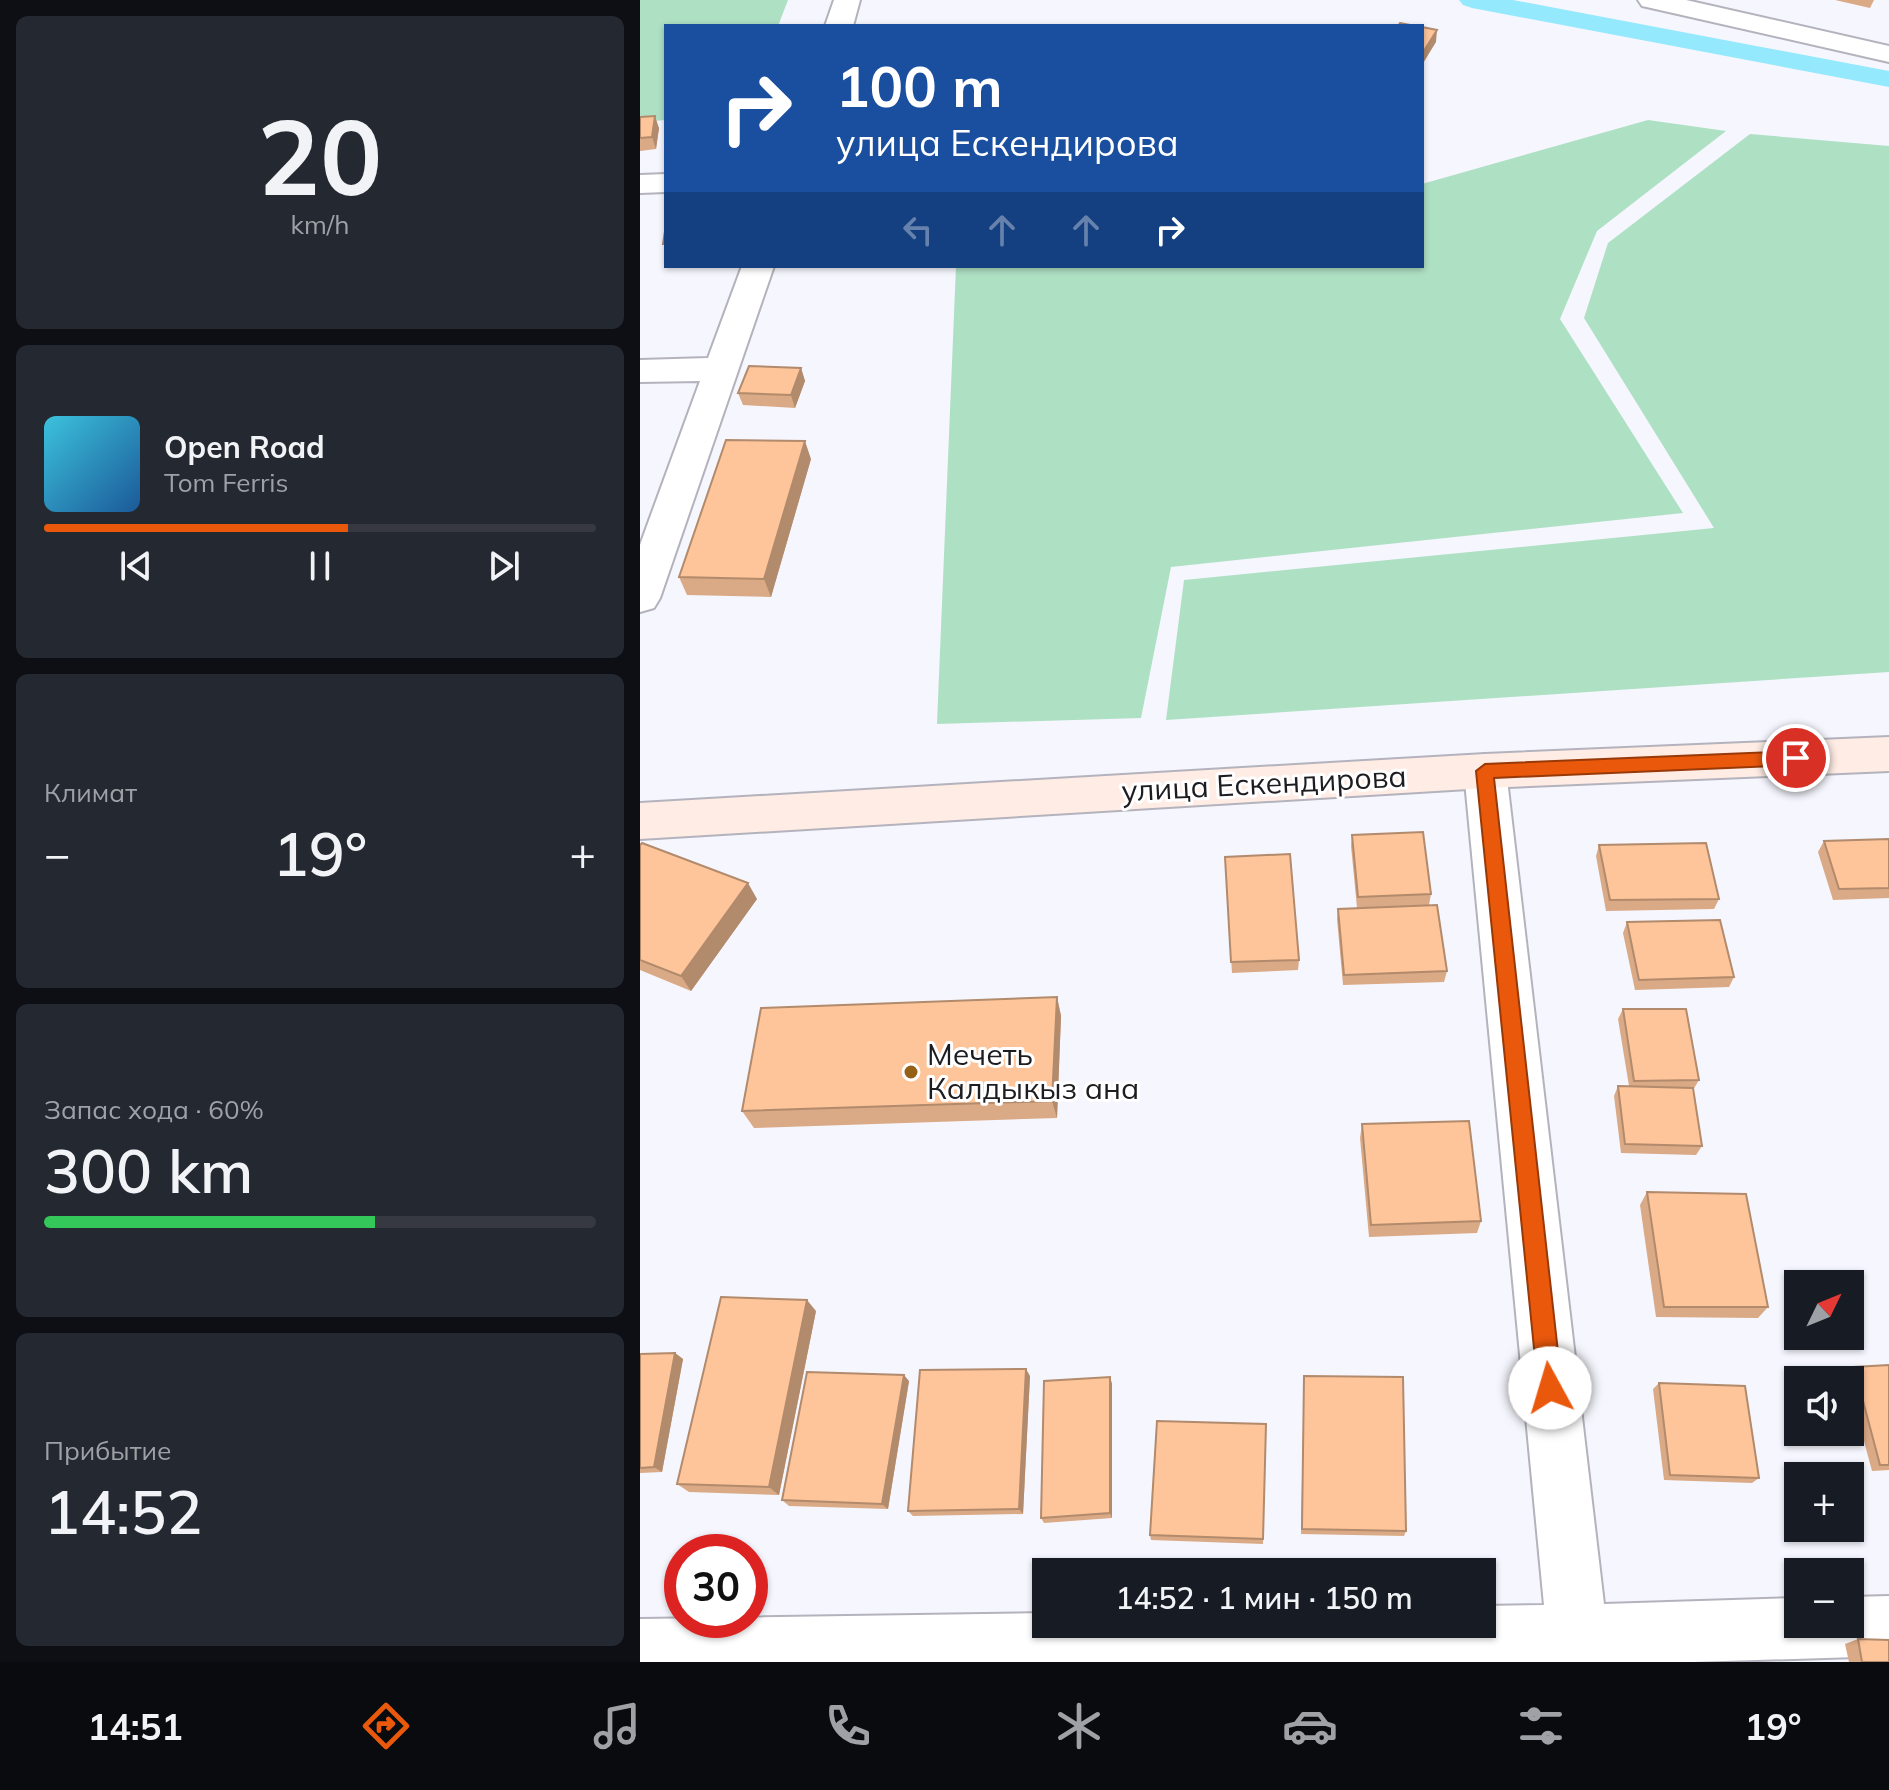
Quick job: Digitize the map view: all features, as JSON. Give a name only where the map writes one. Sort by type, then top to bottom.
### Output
[{"type":"street","points":[[840,24],[847,0]]},
{"type":"street","points":[[1651,0],[1889,54]]},
{"type":"street","points":[[640,184],[664,183]]},
{"type":"street","points":[[640,598],[757,268]]},
{"type":"street","points":[[640,371],[721,369]]},
{"type":"street","name":"улица Ескендирова","points":[[640,821],[1485,771],[1889,754]]},
{"type":"street","points":[[1485,771],[1578,1648]]},
{"type":"street","points":[[640,1650],[1578,1648],[1889,1626]]},
{"type":"green space","points":[[640,0],[788,0],[779,24],[664,24],[664,120],[640,122]]},
{"type":"green space","points":[[1648,120],[1726,131],[1597,231],[1560,319],[1683,513],[1171,567],[1141,718],[937,724],[956,268],[1424,268],[1424,183]]},
{"type":"green space","points":[[1750,134],[1889,146],[1889,672],[1166,720],[1184,580],[1714,528],[1584,318],[1608,243]]},
{"type":"building","points":[[1424,27],[1437,30],[1424,51]]},
{"type":"building","points":[[655,116],[652,137],[640,138],[640,117]]},
{"type":"building","points":[[749,366],[801,368],[791,395],[738,393]]},
{"type":"building","points":[[726,440],[805,441],[764,579],[679,577]]},
{"type":"building","points":[[1423,832],[1431,894],[1358,897],[1352,835]]},
{"type":"building","points":[[1889,839],[1889,888],[1839,889],[1824,841]]},
{"type":"building","points":[[642,843],[748,883],[681,976],[640,960]]},
{"type":"building","points":[[1706,843],[1719,899],[1610,900],[1599,845]]},
{"type":"building","points":[[1290,854],[1299,960],[1231,962],[1225,857]]},
{"type":"building","points":[[1437,905],[1447,971],[1344,975],[1338,909]]},
{"type":"building","points":[[1720,920],[1734,977],[1639,980],[1627,922]]},
{"type":"building","name":"Мечеть Калдыкыз ана","points":[[1057,997],[1052,1101],[742,1111],[761,1008]]},
{"type":"building","points":[[1623,1009],[1686,1009],[1699,1080],[1634,1081]]},
{"type":"building","points":[[1618,1086],[1693,1088],[1702,1146],[1625,1144]]},
{"type":"building","points":[[1469,1121],[1481,1221],[1371,1225],[1362,1124]]},
{"type":"building","points":[[1647,1192],[1746,1194],[1768,1307],[1664,1307]]},
{"type":"building","points":[[721,1297],[807,1300],[769,1487],[677,1484]]},
{"type":"building","points":[[675,1353],[654,1467],[640,1468],[640,1354]]},
{"type":"building","points":[[1889,1365],[1889,1465],[1880,1465],[1864,1405],[1864,1366]]},
{"type":"building","points":[[1026,1369],[1019,1509],[908,1511],[920,1370]]},
{"type":"building","points":[[807,1372],[904,1375],[882,1504],[782,1500]]},
{"type":"building","points":[[1304,1376],[1403,1377],[1406,1531],[1302,1529]]},
{"type":"building","points":[[1110,1377],[1110,1513],[1041,1518],[1044,1381]]},
{"type":"building","points":[[1659,1383],[1745,1386],[1759,1478],[1670,1475]]},
{"type":"building","points":[[1157,1421],[1266,1424],[1263,1539],[1150,1535]]},
{"type":"building","points":[[1858,1639],[1889,1640],[1889,1662],[1862,1662]]},
{"type":"waterway","points":[[1472,0],[1889,79]]},
{"type":"place","name":"Мечеть Калдыкыз ана","points":[[911,1072]]},
{"type":"route","points":[[1550,1388],[1485,771],[1796,758]]}]
